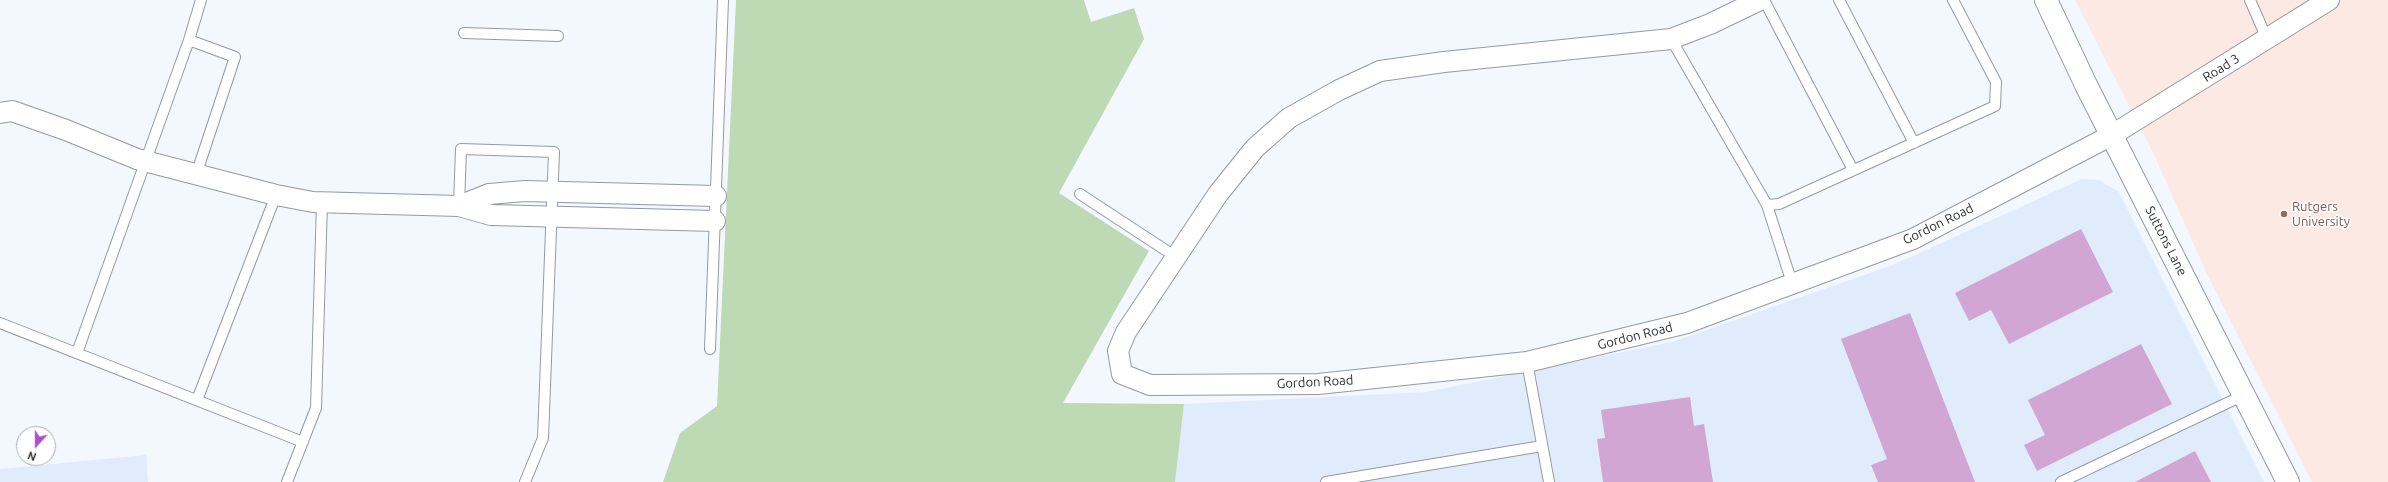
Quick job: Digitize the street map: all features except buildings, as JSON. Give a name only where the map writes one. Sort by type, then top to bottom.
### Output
[{"type":"street","points":[[1176,257],[1218,194],[1255,148],[1289,118],[1339,90],[1380,71],[1444,62],[1671,39],[1710,24],[1760,0]]},
{"type":"street","name":"Suttons Lane","points":[[2046,0],[2086,85],[2288,482]]},
{"type":"street","name":"Road 3","points":[[2112,135],[2329,0]]},
{"type":"street","points":[[0,113],[12,111],[146,161],[276,195],[322,202],[459,206],[491,215],[715,222]]},
{"type":"street","name":"Gordon Road","points":[[1176,257],[1126,332],[1118,351],[1122,374],[1150,385],[1318,384],[1527,362],[1687,323],[1913,239],[2112,135]]},
{"type":"street","points":[[459,206],[489,194],[525,191],[716,196]]},
{"type":"lane","points":[[77,353],[189,40],[201,0]]},
{"type":"lane","points":[[710,349],[723,0]]},
{"type":"lane","points":[[1764,0],[1854,170]]},
{"type":"lane","points":[[1839,0],[1914,143]]},
{"type":"lane","points":[[1767,205],[1779,204],[1995,106],[1996,82],[1953,0]]},
{"type":"lane","points":[[2250,0],[2267,38]]},
{"type":"lane","points":[[464,33],[558,36]]},
{"type":"lane","points":[[1671,39],[1767,205],[1792,283]]},
{"type":"lane","points":[[189,40],[235,57],[196,175]]},
{"type":"lane","points":[[459,206],[461,149],[554,152],[543,438],[525,482]]},
{"type":"lane","points":[[1080,194],[1176,257]]},
{"type":"lane","points":[[197,400],[276,195]]},
{"type":"lane","points":[[287,482],[316,408],[322,202]]},
{"type":"lane","points":[[0,323],[303,442]]},
{"type":"lane","points":[[1527,362],[1549,482]]},
{"type":"lane","points":[[2061,482],[2244,395]]},
{"type":"lane","points":[[1326,482],[1542,446]]},
{"type":"shaded area","name":"Rutgers University","points":[[2075,0],[2388,0],[2388,482],[2312,482],[2206,272],[2155,157]]},
{"type":"shaded area","points":[[2082,179],[2099,180],[2119,192],[2264,482],[1175,482],[1184,404],[1426,392],[1672,342],[1893,265]]},
{"type":"shaded area","points":[[146,455],[148,482],[0,482],[0,469],[31,466],[56,466],[56,464]]},
{"type":"green space","points":[[736,0],[1084,0],[1091,22],[1134,8],[1144,39],[1059,193],[1149,251],[1063,403],[1184,404],[1175,482],[663,482],[680,433],[717,406]]},
{"type":"place","name":"Rutgers University","points":[[2284,214]]}]
